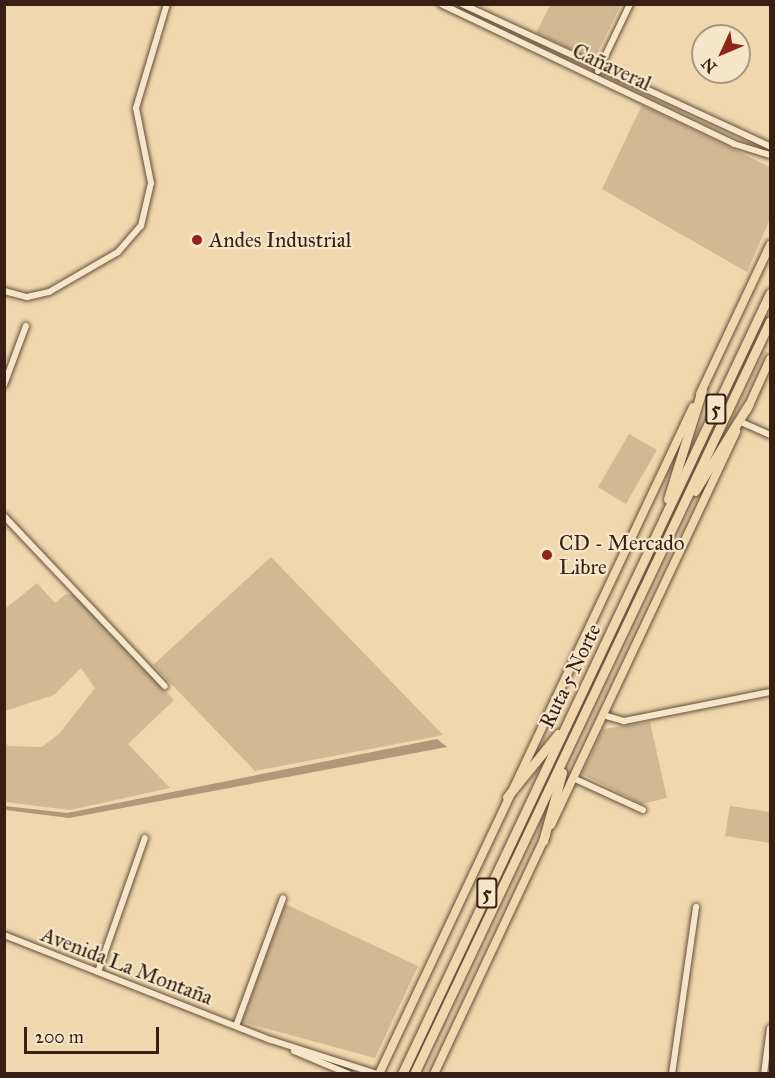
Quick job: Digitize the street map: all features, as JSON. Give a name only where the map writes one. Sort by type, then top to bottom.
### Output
[{"type":"highway","name":"Ruta 5 Norte","points":[[403,1071],[771,293]]},
{"type":"highway","name":"Ruta 5 Norte","points":[[414,1073],[771,321]]},
{"type":"highway","points":[[661,525],[702,390]]},
{"type":"highway","points":[[677,518],[749,404]]},
{"type":"highway","points":[[507,797],[570,717]]},
{"type":"highway","points":[[543,841],[565,756]]},
{"type":"main road","points":[[378,1074],[507,797],[771,245]]},
{"type":"main road","points":[[434,1074],[771,359]]},
{"type":"main road","points":[[441,1074],[442,1056]]},
{"type":"street","points":[[4,291],[27,297],[49,292],[118,252],[141,226],[151,183],[136,108],[167,4]]},
{"type":"street","name":"Cañaveral","points":[[441,4],[734,144],[771,155]]},
{"type":"street","name":"Cañaveral","points":[[462,4],[599,69],[771,146]]},
{"type":"street","points":[[595,77],[630,4]]},
{"type":"street","points":[[4,385],[26,326]]},
{"type":"street","points":[[741,422],[771,435]]},
{"type":"street","points":[[4,516],[165,686]]},
{"type":"street","points":[[603,715],[624,720],[771,692]]},
{"type":"street","points":[[573,778],[643,810]]},
{"type":"street","points":[[98,972],[145,838]]},
{"type":"street","points":[[236,1026],[284,898]]},
{"type":"street","points":[[672,1074],[696,907]]},
{"type":"street","name":"Avenida La Montaña","points":[[4,935],[271,1040],[349,1074]]},
{"type":"street","points":[[764,1074],[771,1028]]},
{"type":"street","name":"Avenida La Montaña","points":[[271,1040],[378,1074]]},
{"type":"shaded area","points":[[550,5],[621,5],[594,60],[536,33]]},
{"type":"shaded area","points":[[642,105],[770,167],[770,219],[747,272],[602,189]]},
{"type":"shaded area","points":[[629,434],[657,450],[626,504],[598,487]]},
{"type":"shaded area","points":[[271,557],[443,735],[255,771],[153,665]]},
{"type":"shaded area","points":[[37,583],[55,603],[66,594],[75,595],[174,700],[128,744],[170,788],[70,810],[5,802],[4,740],[8,746],[42,747],[59,734],[95,688],[81,668],[54,695],[5,711],[5,609]]},
{"type":"shaded area","points":[[650,722],[667,798],[642,804],[582,774],[603,729]]},
{"type":"shaded area","points":[[437,739],[447,747],[69,818],[5,810],[5,806],[67,813]]},
{"type":"shaded area","points":[[730,806],[770,812],[770,843],[725,836]]},
{"type":"shaded area","points":[[285,904],[418,966],[375,1058],[242,1022]]},
{"type":"place","name":"Andes Industrial","points":[[197,240]]},
{"type":"place","name":"CD - Mercado Libre","points":[[547,555]]}]
